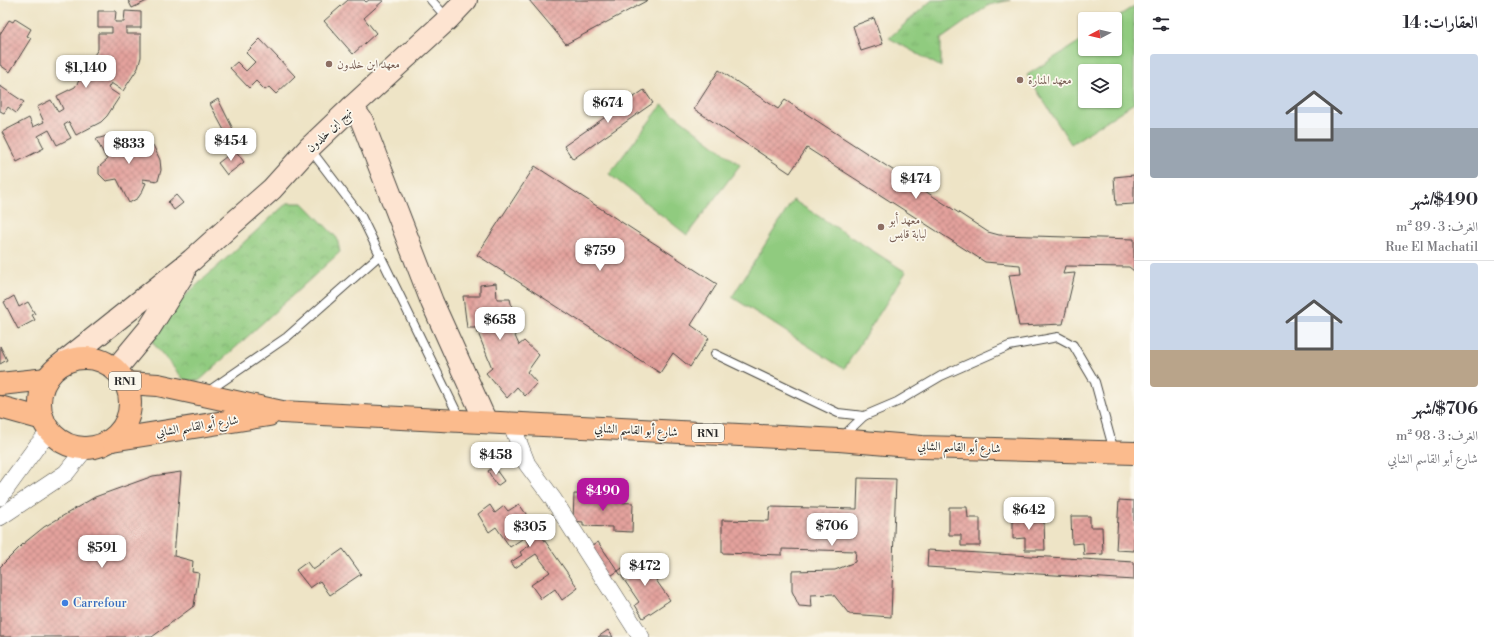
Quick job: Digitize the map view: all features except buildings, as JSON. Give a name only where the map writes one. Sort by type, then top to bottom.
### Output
[{"type":"main road","name":"RN1","points":[[0,384],[53,372],[72,360],[86,358],[100,361],[121,377],[130,404],[128,416],[122,429],[112,440],[98,446],[85,449]]},
{"type":"main road","points":[[46,426],[40,406],[41,391],[53,372]]},
{"type":"main road","name":"شارع أبو القاسم الشابي","points":[[121,377],[282,412],[839,440],[922,447],[1124,452]]},
{"type":"main road","points":[[0,407],[46,426],[60,441],[72,447],[85,449]]},
{"type":"main road","name":"شارع أبو القاسم الشابي","points":[[112,440],[282,412]]},
{"type":"street","name":"نهج ابن خلدون","points":[[192,260],[272,189],[309,148],[448,19],[466,0]]},
{"type":"street","points":[[352,107],[362,121],[432,302],[486,422]]},
{"type":"street","points":[[53,372],[192,260]]},
{"type":"street","points":[[121,377],[192,260]]},
{"type":"street","points":[[511,423],[527,464],[553,499],[641,637]]},
{"type":"street","points":[[0,497],[37,446],[46,426]]},
{"type":"street","points":[[0,517],[66,473],[85,449]]},
{"type":"lane","points":[[431,0],[448,19]]},
{"type":"lane","points":[[309,148],[361,216],[381,254],[461,420]]},
{"type":"lane","points":[[204,395],[287,337],[381,254]]},
{"type":"lane","points":[[839,440],[864,416],[897,402],[941,376],[1008,346],[1058,336],[1073,345],[1095,382],[1124,452]]},
{"type":"lane","points":[[715,354],[838,413],[864,416]]},
{"type":"green space","points":[[932,0],[1010,0],[989,5],[941,39],[941,67],[889,38]]},
{"type":"green space","points":[[1134,6],[1134,103],[1071,144],[1027,75],[1078,42],[1078,56],[1122,56],[1122,14]]},
{"type":"green space","points":[[662,105],[740,165],[687,235],[609,174]]},
{"type":"green space","points":[[793,200],[906,272],[844,369],[732,297]]},
{"type":"green space","points":[[287,203],[303,203],[337,238],[340,252],[199,381],[184,380],[153,343],[152,326]]},
{"type":"place","name":"معهد ابن خلدون","points":[[329,64]]},
{"type":"place","name":"معهد المنارة","points":[[1020,80]]},
{"type":"place","name":"معهد أبو لبابة قابس","points":[[881,227]]},
{"type":"place","name":"Carrefour","points":[[65,603]]}]
